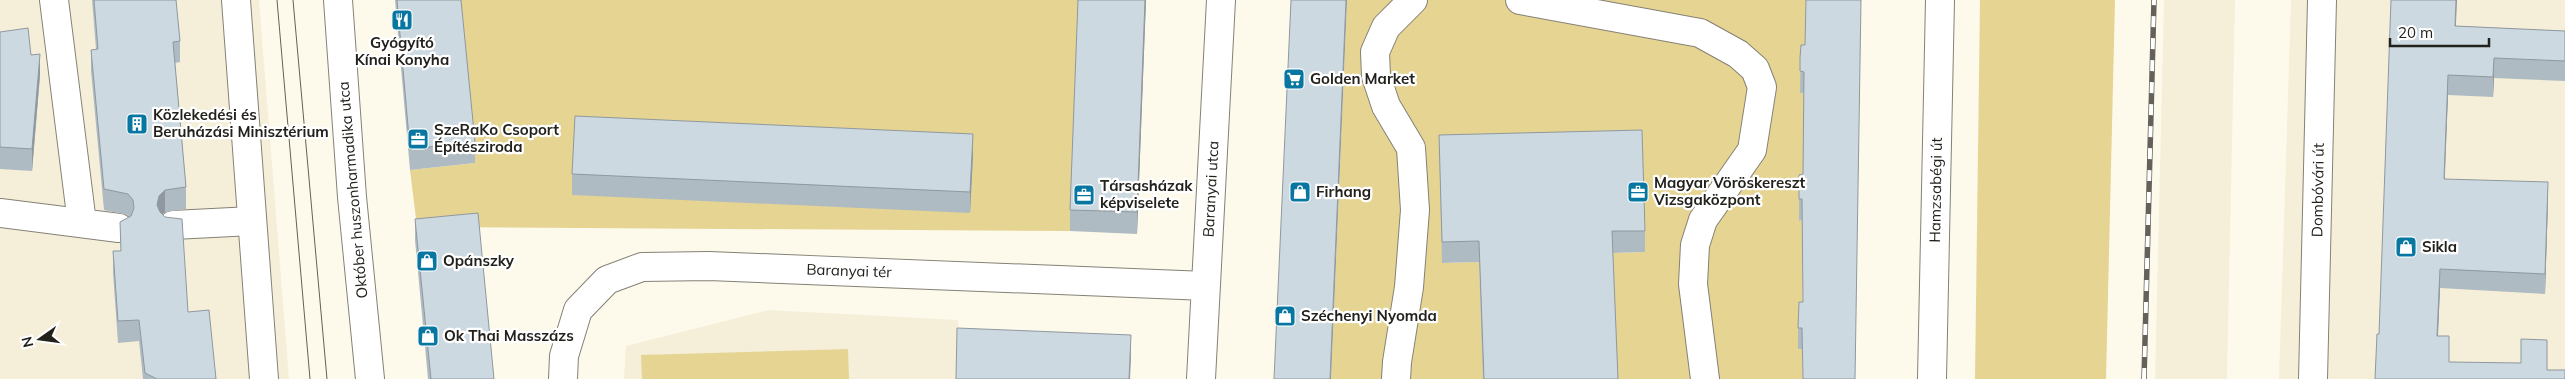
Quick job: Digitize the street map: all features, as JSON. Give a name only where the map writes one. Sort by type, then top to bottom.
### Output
[{"type":"street","points":[[54,0],[65,229]]},
{"type":"street","points":[[236,0],[264,379]]},
{"type":"street","name":"Október huszonharmadika utca","points":[[338,0],[352,197],[370,379]]},
{"type":"street","name":"Baranyai utca","points":[[1202,379],[1221,0]]},
{"type":"street","points":[[1396,379],[1396,362],[1409,287],[1415,210],[1411,148],[1386,106],[1376,76],[1374,52],[1386,27],[1413,0]]},
{"type":"street","points":[[1520,0],[1700,33],[1738,54],[1754,69],[1762,87],[1752,150],[1703,220],[1695,245],[1693,284],[1705,379]]},
{"type":"street","name":"Hamzsabégi út","points":[[1932,379],[1940,0]]},
{"type":"street","name":"Dombóvári út","points":[[2313,379],[2322,0]]},
{"type":"street","points":[[0,213],[65,229],[119,228]]},
{"type":"street","points":[[173,225],[252,221]]},
{"type":"street","name":"Baranyai tér","points":[[563,379],[564,356],[578,310],[607,280],[642,267],[728,267],[1206,286]]},
{"type":"shaded area","points":[[0,0],[259,0],[289,379],[0,379]]},
{"type":"shaded area","points":[[459,0],[1080,0],[1070,231],[417,227],[410,170],[475,163]]},
{"type":"shaded area","points":[[1347,0],[1806,0],[1805,66],[1800,92],[1804,93],[1803,195],[1799,221],[1802,220],[1803,323],[1798,349],[1802,349],[1803,379],[1617,379],[1612,253],[1645,252],[1642,152],[1442,263],[1479,262],[1484,379],[1331,379]]},
{"type":"shaded area","points":[[1980,0],[2115,0],[2106,379],[1975,379]]},
{"type":"shaded area","points":[[2164,0],[2235,0],[2227,379],[2155,379]]},
{"type":"shaded area","points":[[2291,0],[2565,0],[2565,379],[2279,379]]},
{"type":"shaded area","points":[[769,310],[958,320],[958,348],[1131,355],[1130,379],[624,379],[626,346]]},
{"type":"shaded area","points":[[848,349],[849,379],[642,379],[641,355]]},
{"type":"building","name":"Közlekedési és Beruházási Minisztérium","points":[[94,0],[176,0],[180,41],[173,42],[186,187],[165,190],[159,196],[157,205],[165,217],[182,219],[188,312],[209,310],[216,379],[157,379],[145,373],[139,320],[118,321],[113,251],[121,251],[120,222],[131,216],[134,208],[133,200],[128,194],[104,189],[91,50],[98,49]]},
{"type":"building","points":[[397,0],[461,0],[475,142],[410,149]]},
{"type":"building","points":[[1078,0],[1145,0],[1137,212],[1070,210]]},
{"type":"building","points":[[1291,0],[1346,0],[1330,379],[1274,379]]},
{"type":"building","points":[[1806,0],[1861,0],[1855,379],[1803,379],[1802,328],[1798,328],[1799,302],[1803,302],[1802,199],[1799,199],[1799,175],[1803,174],[1804,72],[1800,71],[1800,58],[1801,45],[1805,45]]},
{"type":"building","points":[[2391,0],[2456,0],[2455,26],[2565,31],[2565,61],[2494,58],[2493,77],[2448,75],[2444,179],[2548,182],[2545,274],[2440,269],[2437,336],[2449,336],[2449,362],[2521,363],[2521,339],[2547,340],[2547,370],[2565,370],[2565,379],[2375,379],[2377,334],[2379,334]]},
{"type":"building","points":[[28,28],[31,55],[40,54],[32,149],[0,147],[0,32]]},
{"type":"building","points":[[575,116],[973,134],[970,192],[572,174]]},
{"type":"building","points":[[1642,130],[1645,231],[1612,231],[1618,379],[1484,379],[1479,241],[1442,242],[1439,135]]},
{"type":"building","points":[[478,213],[494,379],[431,379],[415,219]]},
{"type":"building","points":[[957,328],[1131,335],[1129,379],[956,379]]},
{"type":"tram line","points":[[277,0],[310,379]]},
{"type":"tram line","points":[[293,0],[327,379]]},
{"type":"railway","points":[[2144,379],[2154,0]]},
{"type":"place","name":"Gyógyító Kínai Konyha","points":[[402,20]]},
{"type":"place","name":"Golden Market","points":[[1294,79]]},
{"type":"place","name":"Közlekedési és Beruházási Minisztérium","points":[[137,124]]},
{"type":"place","name":"SzeRaKo Csoport Építésziroda","points":[[418,139]]},
{"type":"place","name":"Firhang","points":[[1300,192]]},
{"type":"place","name":"Magyar Vöröskereszt Vizsgaközpont","points":[[1638,192]]},
{"type":"place","name":"Társasházak képviselete","points":[[1084,195]]},
{"type":"place","name":"Sikla","points":[[2406,247]]},
{"type":"place","name":"Opánszky","points":[[427,261]]},
{"type":"place","name":"Széchenyi Nyomda","points":[[1285,316]]},
{"type":"place","name":"Ok Thai Masszázs","points":[[428,336]]}]
